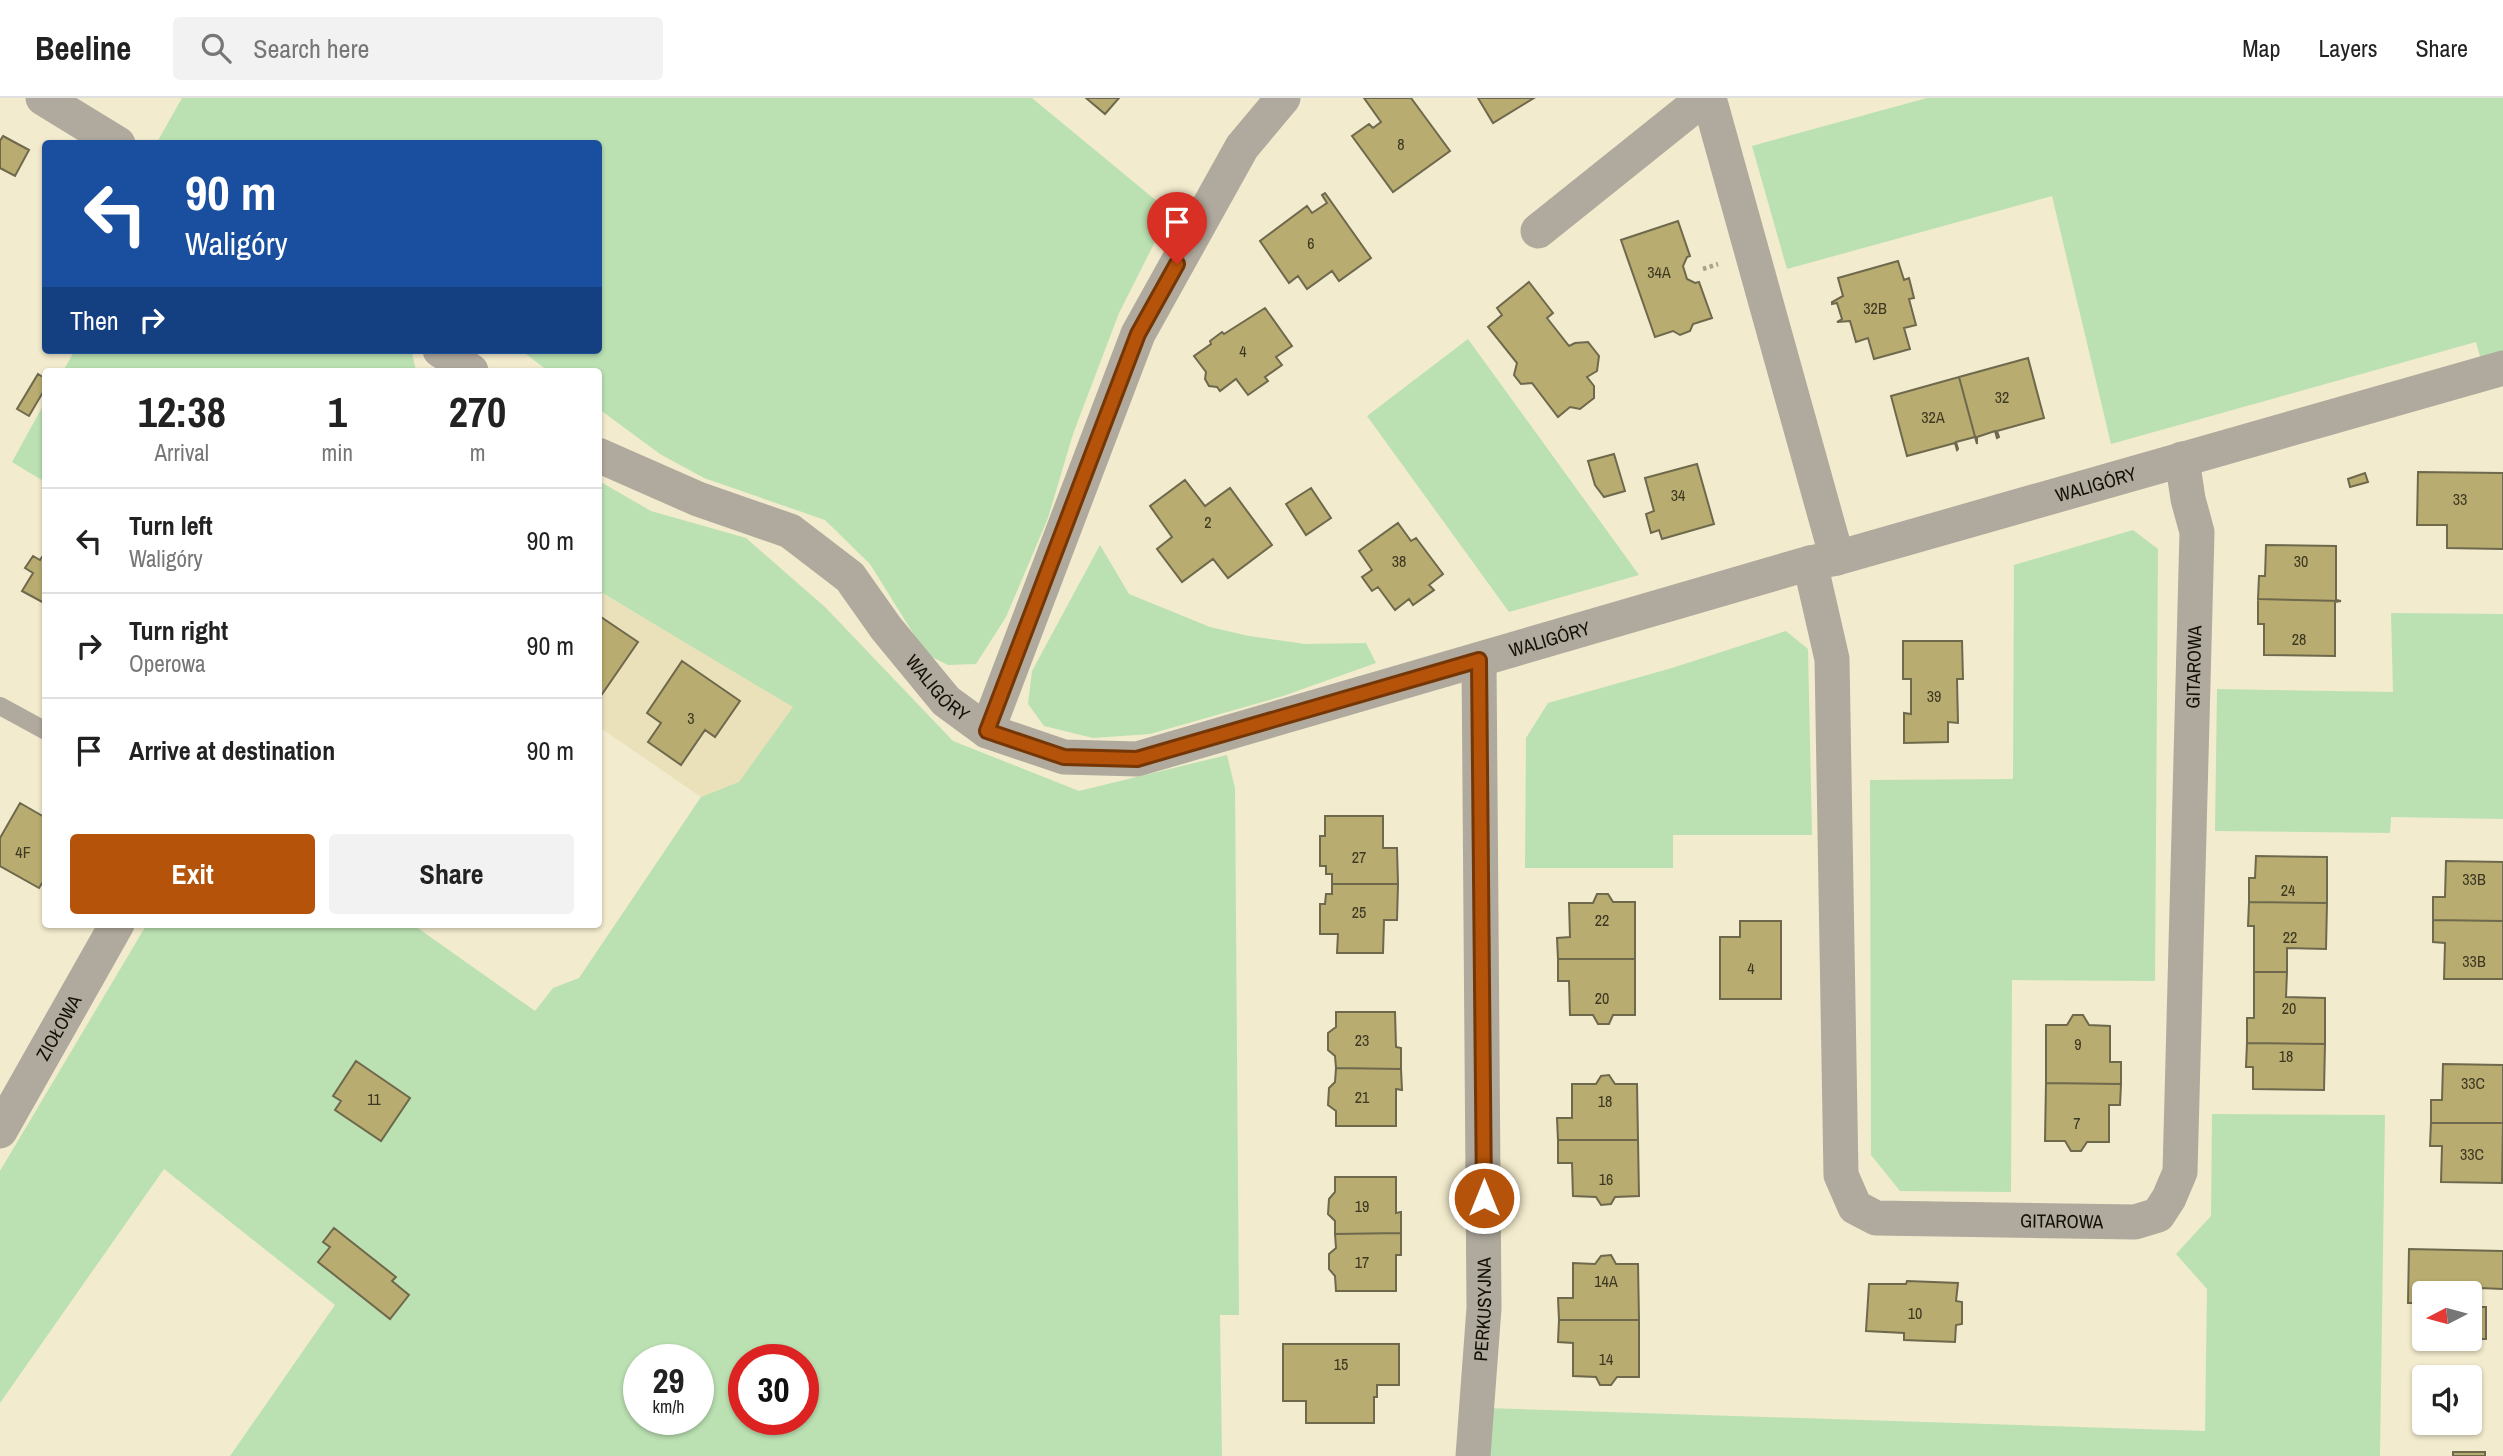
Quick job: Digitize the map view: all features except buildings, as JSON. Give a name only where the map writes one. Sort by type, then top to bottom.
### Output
[{"type":"street","points":[[43,98],[111,140]]},
{"type":"street","points":[[987,731],[1138,334],[1242,147],[1283,98]]},
{"type":"street","points":[[1538,231],[1706,98]]},
{"type":"street","name":"GITAROWA","points":[[1706,98],[1824,560],[1832,659],[1841,1175],[1855,1207],[1876,1218],[2135,1222],[2158,1214],[2169,1198],[2180,1172],[2197,532],[2188,499],[2182,459]]},
{"type":"street","name":"WALIGÓRY","points":[[602,457],[698,499],[790,531],[850,577],[886,628],[946,701],[987,731],[1064,757],[1137,759],[1824,560],[2503,368]]},
{"type":"street","name":"PERKUSYJNA","points":[[1473,1456],[1484,1308],[1479,660]]},
{"type":"street","name":"ZIOŁOWA","points":[[0,1129],[115,928]]},
{"type":"lane","points":[[0,706],[42,729]]},
{"type":"shaded area","points":[[602,593],[794,706],[739,783],[701,797],[602,729]]},
{"type":"green space","points":[[182,98],[1032,98],[1170,212],[1119,313],[1073,434],[1048,518],[1006,617],[976,664],[948,665],[926,654],[870,564],[825,520],[704,478],[660,454],[602,411],[602,368],[544,368],[526,354],[602,354],[602,140],[158,140]]},
{"type":"green space","points":[[1927,98],[2503,98],[2503,354],[2481,360],[2476,342],[2111,444],[2052,196],[1787,269],[1752,146]]},
{"type":"green space","points":[[1468,339],[1639,575],[1509,612],[1367,416]]},
{"type":"green space","points":[[73,354],[412,354],[415,368],[65,368]]},
{"type":"green space","points":[[42,407],[42,480],[12,462]]},
{"type":"green space","points":[[602,483],[651,511],[746,538],[825,607],[953,741],[1079,791],[1227,755],[1235,788],[1239,1315],[1220,1315],[1222,1456],[230,1456],[335,1305],[164,1169],[0,1403],[0,1171],[145,928],[418,928],[535,1011],[553,988],[579,978],[701,797],[739,782],[793,707],[602,593]]},
{"type":"green space","points":[[2133,530],[2158,549],[2155,981],[2012,980],[2011,1192],[1900,1191],[1871,1155],[1870,780],[2013,779],[2014,565]]},
{"type":"green space","points":[[1100,545],[1129,594],[1210,627],[1249,636],[1305,644],[1366,643],[1376,663],[1283,696],[1150,734],[1093,738],[1044,726],[1028,704],[1032,671]]},
{"type":"green space","points":[[2391,613],[2503,614],[2503,819],[2391,817],[2390,833],[2215,831],[2217,689],[2393,692]]},
{"type":"green space","points":[[1786,631],[1808,649],[1812,835],[1673,835],[1673,868],[1525,868],[1526,738],[1548,703],[1672,668]]},
{"type":"green space","points":[[2212,1114],[2385,1115],[2380,1456],[1485,1456],[1485,1408],[2205,1431],[2207,1289],[2176,1254],[2211,1216]]},
{"type":"route","points":[[1177,264],[1138,334],[987,731],[1064,757],[1137,759],[1479,660],[1484,1198]]}]
